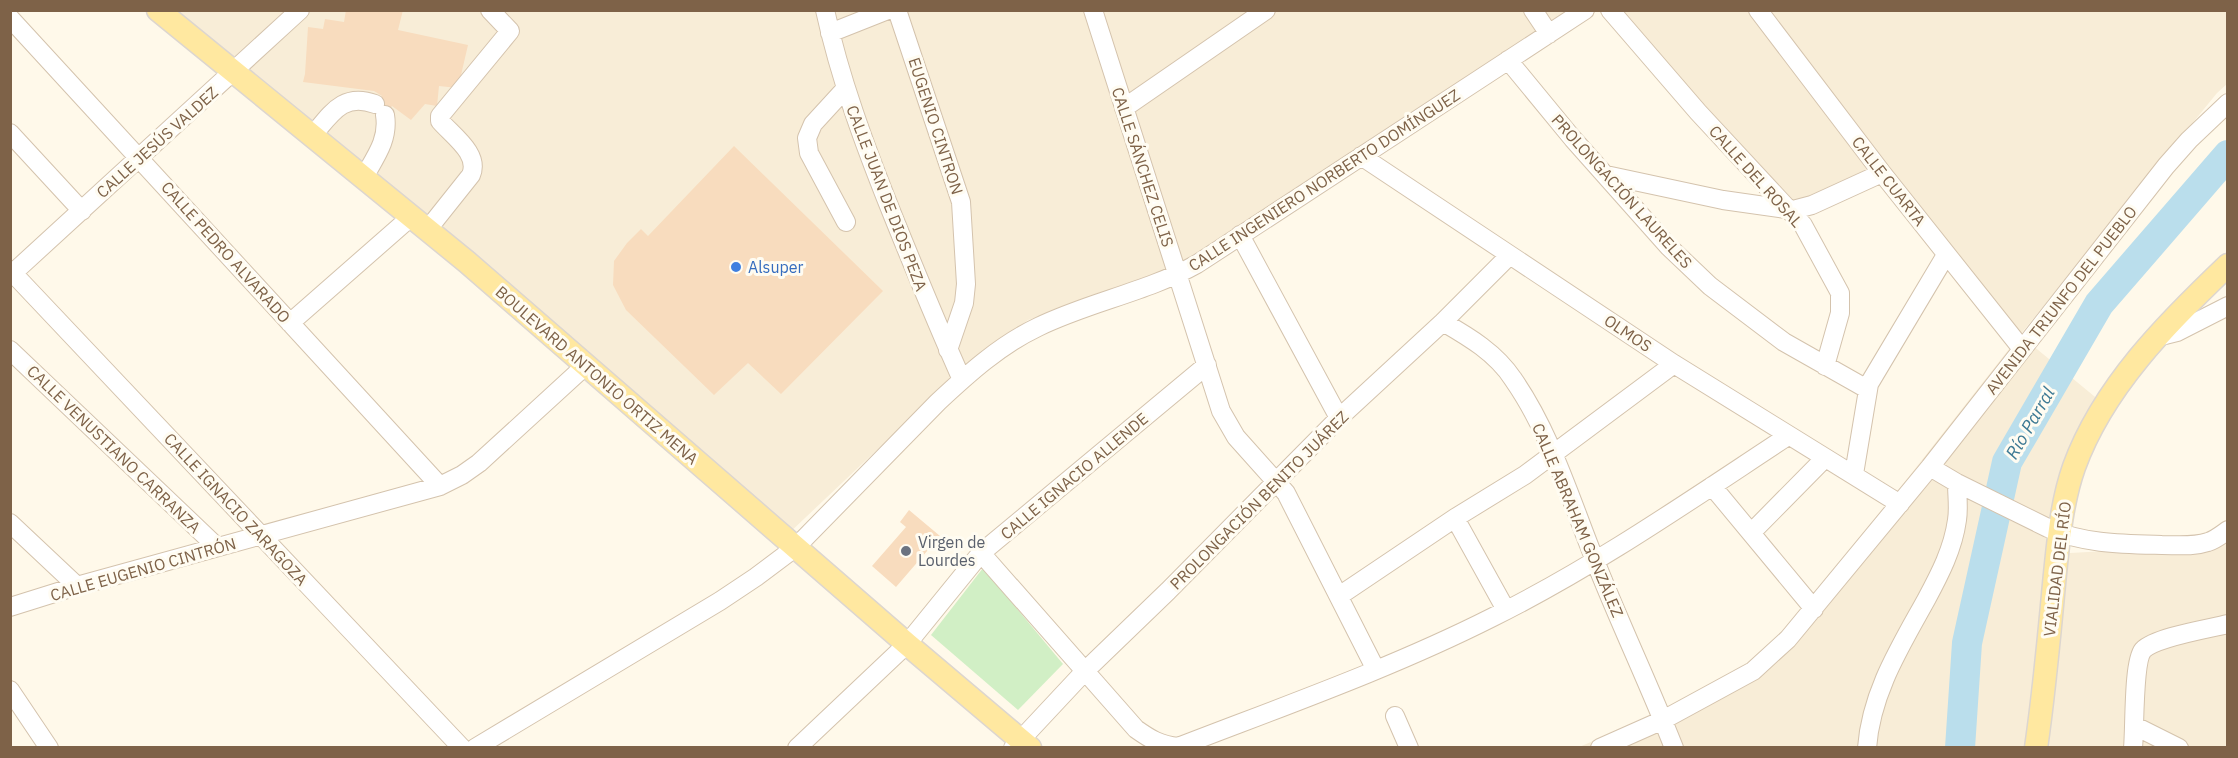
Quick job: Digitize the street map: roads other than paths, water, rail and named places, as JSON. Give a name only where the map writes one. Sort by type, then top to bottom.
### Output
[{"type":"main road","name":"BOULEVARD ANTONIO ORTIZ MENA","points":[[158,10],[420,222],[1021,745]]},
{"type":"main road","name":"VIALIDAD DEL RÍO","points":[[2036,747],[2054,531],[2074,467],[2102,411],[2127,373],[2157,337],[2228,265]]},
{"type":"street","name":"CALLE JESÚS VALDEZ","points":[[12,272],[140,159],[300,10]]},
{"type":"street","points":[[290,323],[420,222],[471,175],[474,168],[472,156],[440,122],[440,116],[510,31],[490,10]]},
{"type":"street","name":"CALLE JUAN DE DIOS PEZA","points":[[825,10],[846,88],[878,178],[962,380]]},
{"type":"street","points":[[830,33],[888,10]]},
{"type":"street","name":"EUGENIO CINTRON","points":[[897,10],[961,202],[966,284],[964,303],[948,350]]},
{"type":"street","name":"CALLE SÁNCHEZ CELIS","points":[[1093,10],[1226,424],[1276,481],[1297,511],[1376,670]]},
{"type":"street","points":[[1124,108],[1266,10]]},
{"type":"street","points":[[1533,10],[1549,34]]},
{"type":"street","name":"CALLE INGENIERO NORBERTO DOMÍNGUEZ","points":[[475,747],[720,602],[796,547],[938,402],[999,350],[1023,334],[1178,275],[1585,10]]},
{"type":"street","name":"CALLE DEL ROSAL","points":[[1610,10],[1698,112],[1803,225],[1840,293],[1840,314],[1825,366]]},
{"type":"street","name":"CALLE CUARTA","points":[[1758,10],[1882,173],[2022,349]]},
{"type":"street","name":"CALLE PEDRO ALVARADO","points":[[10,18],[440,486]]},
{"type":"street","name":"PROLONGACIÓN LAURELES","points":[[1508,60],[1573,139],[1669,247],[1710,286],[1756,322],[1825,366],[1867,389]]},
{"type":"street","points":[[846,88],[813,124],[807,138],[809,153],[846,222]]},
{"type":"street","points":[[313,135],[341,105],[356,99],[380,109],[387,127],[384,140],[364,177]]},
{"type":"street","name":"AVENIDA TRIUNFO DEL PUEBLO","points":[[1600,747],[1664,720],[1753,671],[1788,639],[1930,467],[2166,166],[2189,140],[2228,103]]},
{"type":"street","points":[[10,133],[82,211]]},
{"type":"street","name":"OLMOS","points":[[1361,156],[1674,364],[1900,504]]},
{"type":"street","points":[[1606,175],[1723,200],[1788,209],[1812,205],[1882,173]]},
{"type":"street","points":[[1240,235],[1339,418]]},
{"type":"street","points":[[1854,474],[1867,389],[1946,255]]},
{"type":"street","name":"PROLONGACIÓN BENITO JUÁREZ","points":[[1021,745],[1085,671],[1168,591],[1339,418],[1509,256]]},
{"type":"street","name":"CALLE IGNACIO ZARAGOZA","points":[[12,272],[462,747]]},
{"type":"street","points":[[2157,337],[2177,332],[2228,306]]},
{"type":"street","name":"CALLE ABRAHAM GONZÁLEZ","points":[[1443,321],[1481,346],[1498,360],[1513,378],[1553,454],[1595,561],[1674,747]]},
{"type":"street","name":"CALLE VENUSTIANO CARRANZA","points":[[10,350],[217,547]]},
{"type":"street","points":[[1339,596],[1455,518],[1502,490],[1674,364]]},
{"type":"street","name":"CALLE EUGENIO CINTRÓN","points":[[10,607],[77,586],[440,486],[462,476],[479,463],[585,366]]},
{"type":"street","name":"CALLE IGNACIO ALLENDE","points":[[797,747],[907,644],[981,553],[1207,366]]},
{"type":"street","points":[[981,553],[1125,718],[1150,740],[1162,745],[1178,747],[1376,670],[1506,610],[1595,561],[1788,436]]},
{"type":"street","points":[[1751,533],[1825,458]]},
{"type":"street","points":[[1930,467],[1960,485],[2054,531],[2105,542],[2181,546],[2208,542],[2228,530]]},
{"type":"street","points":[[1866,747],[1873,707],[1884,676],[1947,558],[1958,518],[1960,485]]},
{"type":"street","points":[[1712,486],[1814,609]]},
{"type":"street","points":[[1455,518],[1506,610]]},
{"type":"street","points":[[10,523],[77,586]]},
{"type":"street","points":[[2133,747],[2137,666],[2143,651],[2159,641],[2228,624]]},
{"type":"street","points":[[2207,629],[2228,640]]},
{"type":"street","points":[[10,690],[49,747]]},
{"type":"street","points":[[1395,716],[1409,747]]},
{"type":"street","points":[[2135,726],[2179,747]]},
{"type":"waterway","name":"Río Parral","points":[[1960,748],[1967,643],[2007,462],[2099,304],[2228,155]]},
{"type":"place","name":"Alsuper","points":[[736,267]]},
{"type":"place","name":"Virgen de Lourdes","points":[[906,551]]}]
